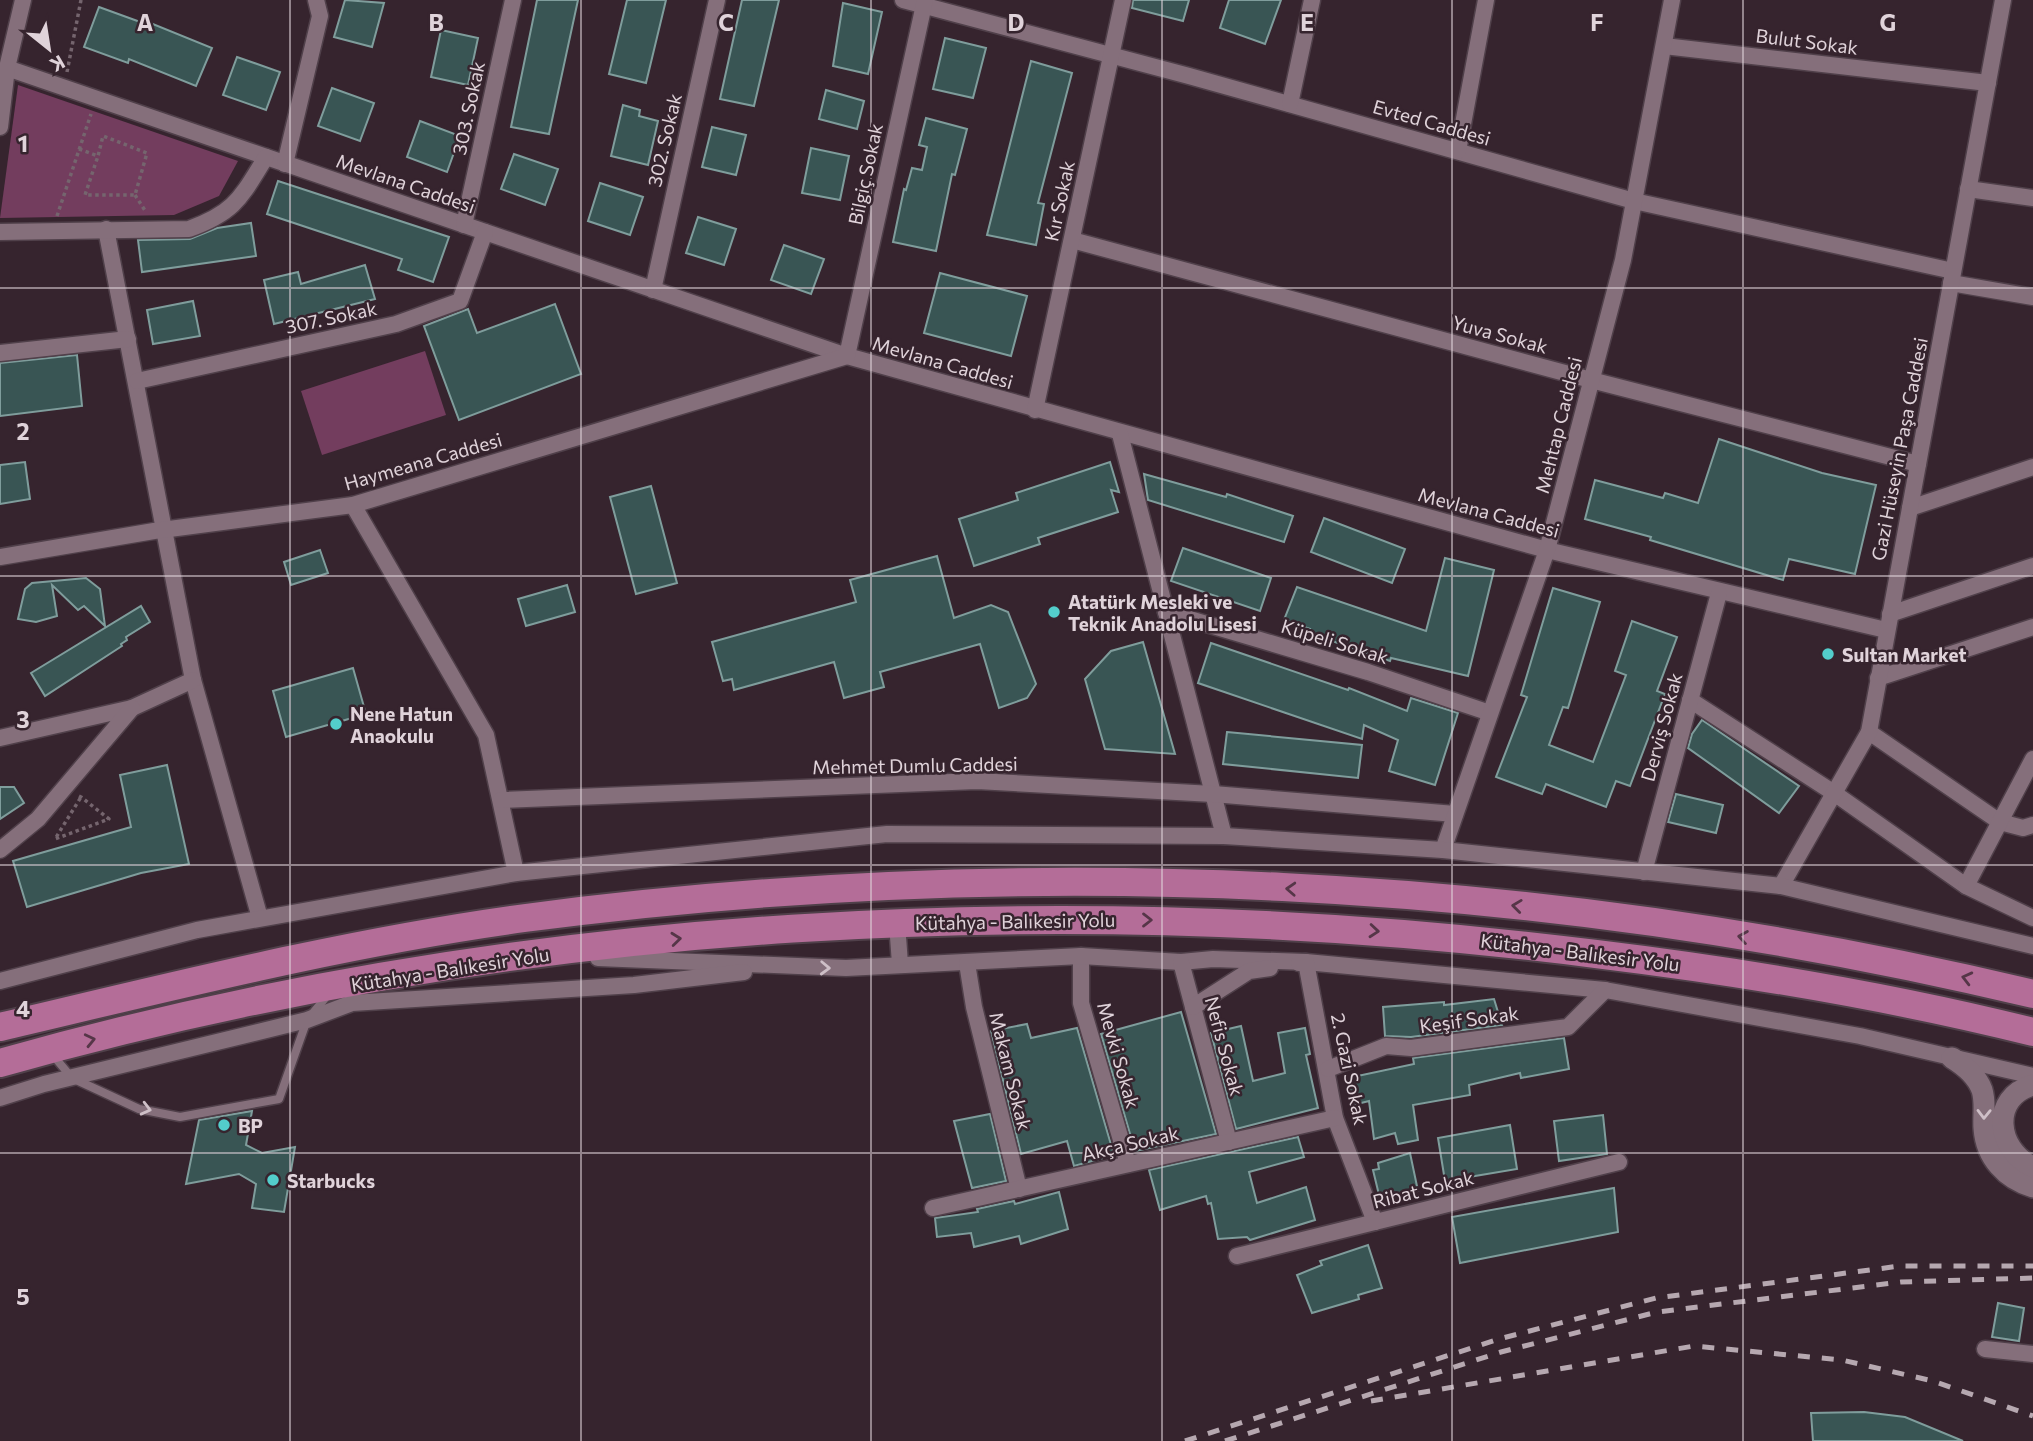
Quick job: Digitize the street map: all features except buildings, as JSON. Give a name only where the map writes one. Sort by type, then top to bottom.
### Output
[{"type":"highway","name":"Kütahya - Balıkesir Yolu","points":[[0,1027],[307,955],[524,918],[864,886],[986,883],[1213,884],[1463,900],[1802,946],[1952,974],[2033,994]]},
{"type":"highway","name":"Kütahya - Balıkesir Yolu","points":[[0,1063],[48,1049],[336,986],[536,955],[804,926],[897,923],[1218,920],[1508,943],[1717,969],[1838,989],[2033,1032]]},
{"type":"main road","points":[[1952,1058],[1971,1073],[1981,1087],[1985,1102],[1984,1129],[1993,1158],[2015,1180],[2033,1187]]},
{"type":"main road","points":[[2033,1085],[2013,1095],[2002,1127],[2005,1142],[2013,1155],[2033,1167]]},
{"type":"street","points":[[0,127],[7,68],[23,0]]},
{"type":"street","points":[[285,164],[320,16],[316,0]]},
{"type":"street","name":"303. Sokak","points":[[464,225],[513,0]]},
{"type":"street","name":"302. Sokak","points":[[653,290],[717,0]]},
{"type":"street","name":"Evted Caddesi","points":[[903,0],[924,3],[1634,201],[2033,298]]},
{"type":"street","name":"Kır Sokak","points":[[1035,410],[1123,0]]},
{"type":"street","points":[[1290,104],[1312,0]]},
{"type":"street","points":[[1458,151],[1486,0]]},
{"type":"street","name":"Mehtap Caddesi","points":[[1443,850],[1547,550],[1622,260],[1672,0]]},
{"type":"street","name":"Gazi Hüseyin Paşa Caddesi","points":[[1781,886],[1869,732],[2003,0]]},
{"type":"street","name":"Bilgiç Sokak","points":[[847,356],[924,3]]},
{"type":"street","name":"Bulut Sokak","points":[[1664,46],[1988,83]]},
{"type":"street","name":"Mevlana Caddesi","points":[[7,68],[847,356],[1120,434],[1547,550],[1886,631]]},
{"type":"street","points":[[0,232],[189,229],[218,218],[237,202],[266,157]]},
{"type":"street","points":[[1968,189],[2033,198]]},
{"type":"street","points":[[106,229],[193,680],[260,919]]},
{"type":"street","name":"307. Sokak","points":[[136,381],[396,324],[460,301],[485,232]]},
{"type":"street","name":"Yuva Sokak","points":[[1072,240],[1591,380],[1918,464]]},
{"type":"street","points":[[0,353],[128,339]]},
{"type":"street","name":"Haymeana Caddesi","points":[[0,557],[166,530],[354,505],[847,356]]},
{"type":"street","points":[[1120,434],[1224,836]]},
{"type":"street","points":[[1910,508],[2033,467]]},
{"type":"street","points":[[354,505],[486,735],[516,873]]},
{"type":"street","points":[[1890,614],[2026,568],[2033,583]]},
{"type":"street","name":"Derviş Sokak","points":[[1644,872],[1719,593]]},
{"type":"street","name":"Küpeli Sokak","points":[[1166,612],[1368,672],[1490,713]]},
{"type":"street","points":[[1878,678],[2033,627]]},
{"type":"street","points":[[0,738],[132,708],[193,680]]},
{"type":"street","points":[[1690,700],[1834,793],[1966,886],[2033,918]]},
{"type":"street","points":[[0,850],[38,819],[132,708]]},
{"type":"street","points":[[1869,732],[2000,822],[2023,828],[2033,825]]},
{"type":"street","points":[[1966,886],[2033,759]]},
{"type":"street","name":"Mehmet Dumlu Caddesi","points":[[501,800],[977,781],[1213,794],[1455,814]]},
{"type":"street","points":[[0,981],[197,930],[516,873],[887,834],[1224,836],[1443,850],[1781,886],[2033,946]]},
{"type":"street","points":[[897,923],[900,964]]},
{"type":"street","points":[[536,955],[846,968],[1081,956],[1181,961],[1306,962],[1605,990],[1860,1037],[2033,1076]]},
{"type":"street","name":"Mevki Sokak","points":[[1081,956],[1081,1003],[1128,1164]]},
{"type":"street","name":"Nefis Sokak","points":[[1181,961],[1229,1142]]},
{"type":"street","points":[[1193,1007],[1249,971],[1306,962]]},
{"type":"street","name":"2. Gazi Sokak","points":[[1306,962],[1335,1118],[1375,1222]]},
{"type":"street","name":"Makam Sokak","points":[[967,963],[974,1007],[1019,1189]]},
{"type":"street","points":[[0,1098],[307,1020],[352,1003],[634,985],[791,967]]},
{"type":"street","name":"Keşif Sokak","points":[[1328,1069],[1386,1046],[1411,1048],[1568,1027],[1605,990]]},
{"type":"street","name":"Akça Sokak","points":[[933,1208],[1335,1118]]},
{"type":"street","name":"Ribat Sokak","points":[[1237,1256],[1619,1162]]},
{"type":"street","points":[[1985,1349],[2033,1354]]},
{"type":"lane","points":[[48,1049],[72,1078],[139,1109],[180,1117],[279,1099],[307,1020],[336,986]]},
{"type":"path","points":[[63,88],[81,0]]},
{"type":"path","points":[[52,231],[96,99]]},
{"type":"path","points":[[103,136],[147,153],[135,195],[85,195],[98,156],[103,136]]},
{"type":"path","points":[[79,149],[98,156]]},
{"type":"path","points":[[66,786],[82,797],[109,819],[55,839],[82,797]]},
{"type":"shaded area","points":[[18,85],[238,161],[219,196],[174,215],[0,218]]},
{"type":"shaded area","points":[[425,351],[446,415],[322,455],[301,391]]},
{"type":"railway","points":[[1185,1441],[1499,1339],[1656,1298],[1900,1266],[2033,1266]]},
{"type":"railway","points":[[1225,1441],[1501,1352],[1657,1312],[1901,1282],[2033,1278]]},
{"type":"railway","points":[[1371,1401],[1694,1346],[1842,1360],[1933,1381],[2033,1416]]},
{"type":"place","name":"Atatürk Mesleki ve Teknik Anadolu Lisesi","points":[[1054,612]]},
{"type":"place","name":"Sultan Market","points":[[1828,654]]},
{"type":"place","name":"Nene Hatun Anaokulu","points":[[336,724]]},
{"type":"place","name":"BP","points":[[224,1125]]},
{"type":"place","name":"Starbucks","points":[[273,1180]]}]
